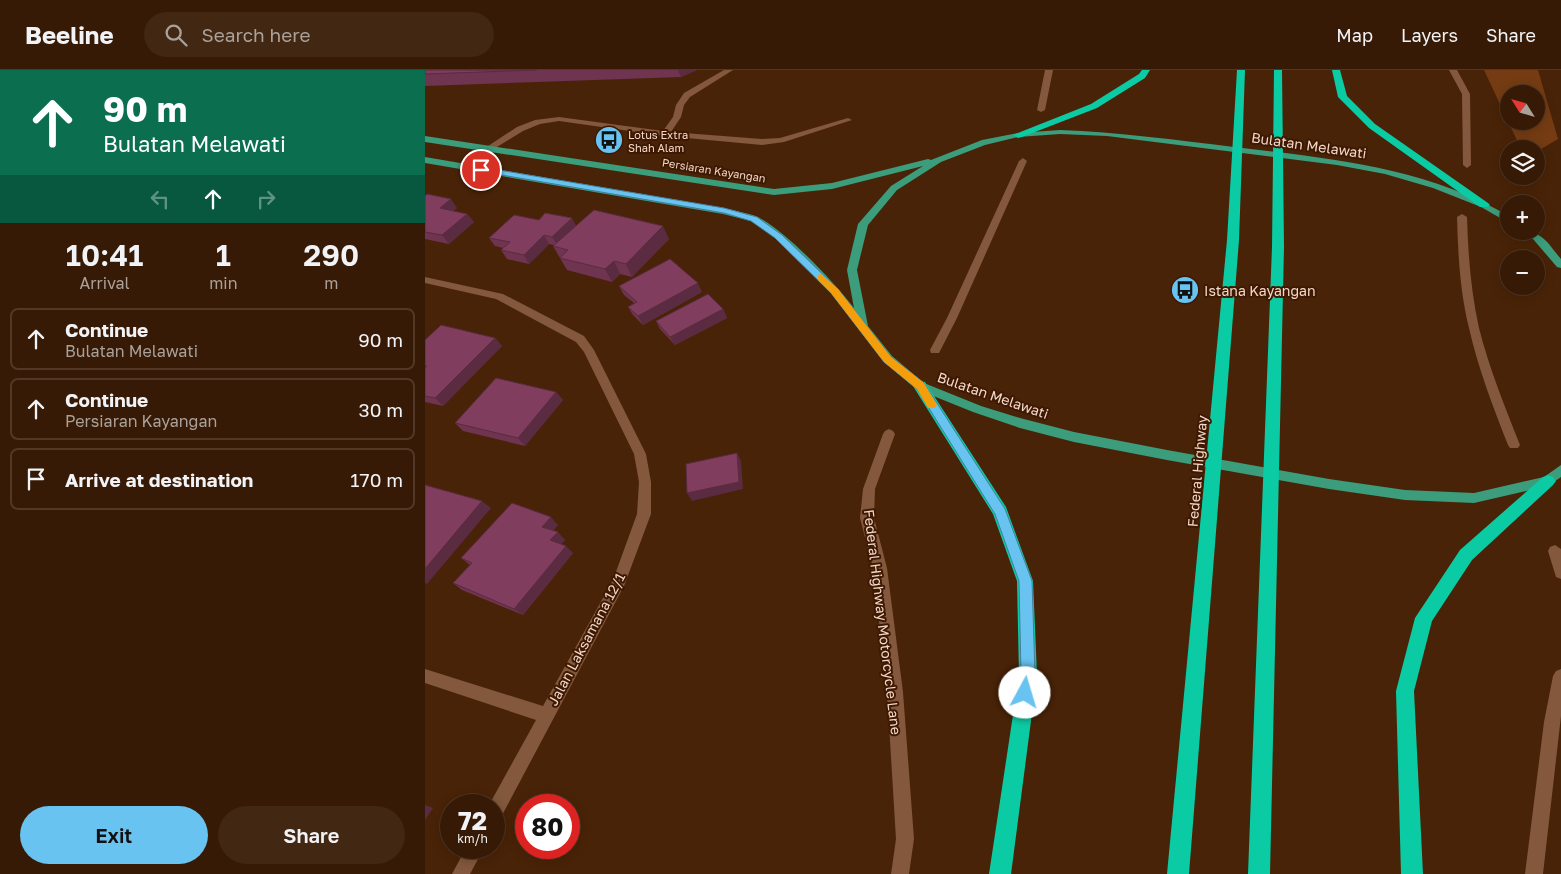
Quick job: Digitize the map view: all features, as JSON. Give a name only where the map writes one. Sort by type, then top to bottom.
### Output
[{"type":"highway","points":[[1018,134],[1094,106],[1142,76],[1145,70]]},
{"type":"highway","name":"Federal Highway","points":[[1178,874],[1233,240],[1241,70]]},
{"type":"highway","points":[[1259,874],[1277,247],[1278,70]]},
{"type":"highway","points":[[1336,70],[1343,97],[1372,126],[1484,205]]},
{"type":"highway","points":[[921,386],[1000,512],[1025,581],[1028,674],[1000,874]]},
{"type":"highway","points":[[1412,874],[1405,691],[1424,618],[1466,555],[1555,476]]},
{"type":"main road","name":"Bulatan Melawati","points":[[1500,215],[1484,205],[1436,186],[1386,172],[1337,162],[1107,134],[1060,132],[1018,134],[982,143],[937,160],[894,188],[863,224],[852,270],[864,328],[888,359],[921,386],[977,409],[1020,423],[1167,455],[1329,484],[1405,495],[1475,498],[1555,476]]},
{"type":"main road","name":"Persiaran Kayangan","points":[[425,139],[774,192],[832,186],[937,160]]},
{"type":"main road","points":[[425,160],[724,211],[754,219],[779,236],[806,262],[835,291],[864,328]]},
{"type":"main road","points":[[1538,240],[1561,265]]},
{"type":"main road","points":[[1540,240],[1561,253]]},
{"type":"street","points":[[665,134],[677,117],[680,105],[687,95],[729,70]]},
{"type":"street","points":[[1041,110],[1049,70]]},
{"type":"street","points":[[1453,70],[1466,94],[1467,165]]},
{"type":"street","points":[[489,148],[520,129],[538,122],[559,119],[665,134],[762,142],[789,138],[848,120]]},
{"type":"street","points":[[935,350],[952,318],[1023,161]]},
{"type":"street","points":[[1462,217],[1466,274],[1474,327],[1488,376],[1514,445]]},
{"type":"street","name":"Jalan Laksamana 12/1","points":[[425,280],[499,296],[580,339],[589,350],[640,454],[645,482],[644,514],[619,582],[504,794]]},
{"type":"street","name":"Federal Highway Motorcycle Lane","points":[[889,434],[869,489],[867,518],[879,568],[895,692],[905,839],[900,874]]},
{"type":"street","points":[[1555,551],[1561,573]]},
{"type":"street","points":[[425,676],[546,714]]},
{"type":"street","points":[[1534,874],[1552,722],[1561,676]]},
{"type":"street","points":[[461,874],[469,859]]},
{"type":"shaded area","points":[[1484,70],[1538,70],[1542,85],[1500,85],[1500,104]]},
{"type":"shaded area","points":[[1545,94],[1558,139],[1545,147],[1545,140],[1517,140],[1512,130],[1545,130]]},
{"type":"building","points":[[425,70],[537,70],[425,74]]},
{"type":"building","points":[[427,194],[451,199],[440,208],[467,214],[442,235],[425,232],[425,196]]},
{"type":"building","points":[[594,210],[663,226],[626,264],[614,261],[605,269],[560,258],[568,250],[553,246]]},
{"type":"building","points":[[545,213],[572,218],[552,237],[544,235],[524,255],[501,250],[510,242],[489,238],[514,215],[539,220]]},
{"type":"building","points":[[670,259],[698,283],[638,316],[628,307],[637,302],[619,286]]},
{"type":"building","points":[[708,294],[723,309],[670,337],[656,321]]},
{"type":"building","points":[[441,325],[495,338],[435,398],[425,396],[425,368],[427,366],[425,366],[425,340]]},
{"type":"building","points":[[496,378],[556,392],[518,438],[455,423]]},
{"type":"building","points":[[737,453],[739,482],[687,493],[686,464]]},
{"type":"building","points":[[425,485],[482,501],[425,569]]},
{"type":"building","points":[[512,503],[551,517],[542,527],[558,532],[550,540],[566,546],[514,609],[453,583],[472,563],[461,558]]},
{"type":"slow traffic","points":[[821,277],[835,291],[888,359],[921,386],[932,405]]},
{"type":"place","name":"Lotus Extra Shah Alam","points":[[609,140]]},
{"type":"place","name":"Istana Kayangan","points":[[1185,290]]},
{"type":"route","points":[[481,170],[724,211],[754,219],[779,236],[835,291],[888,359],[921,386],[956,445],[1000,512],[1025,581],[1028,674],[1025,693]]}]
